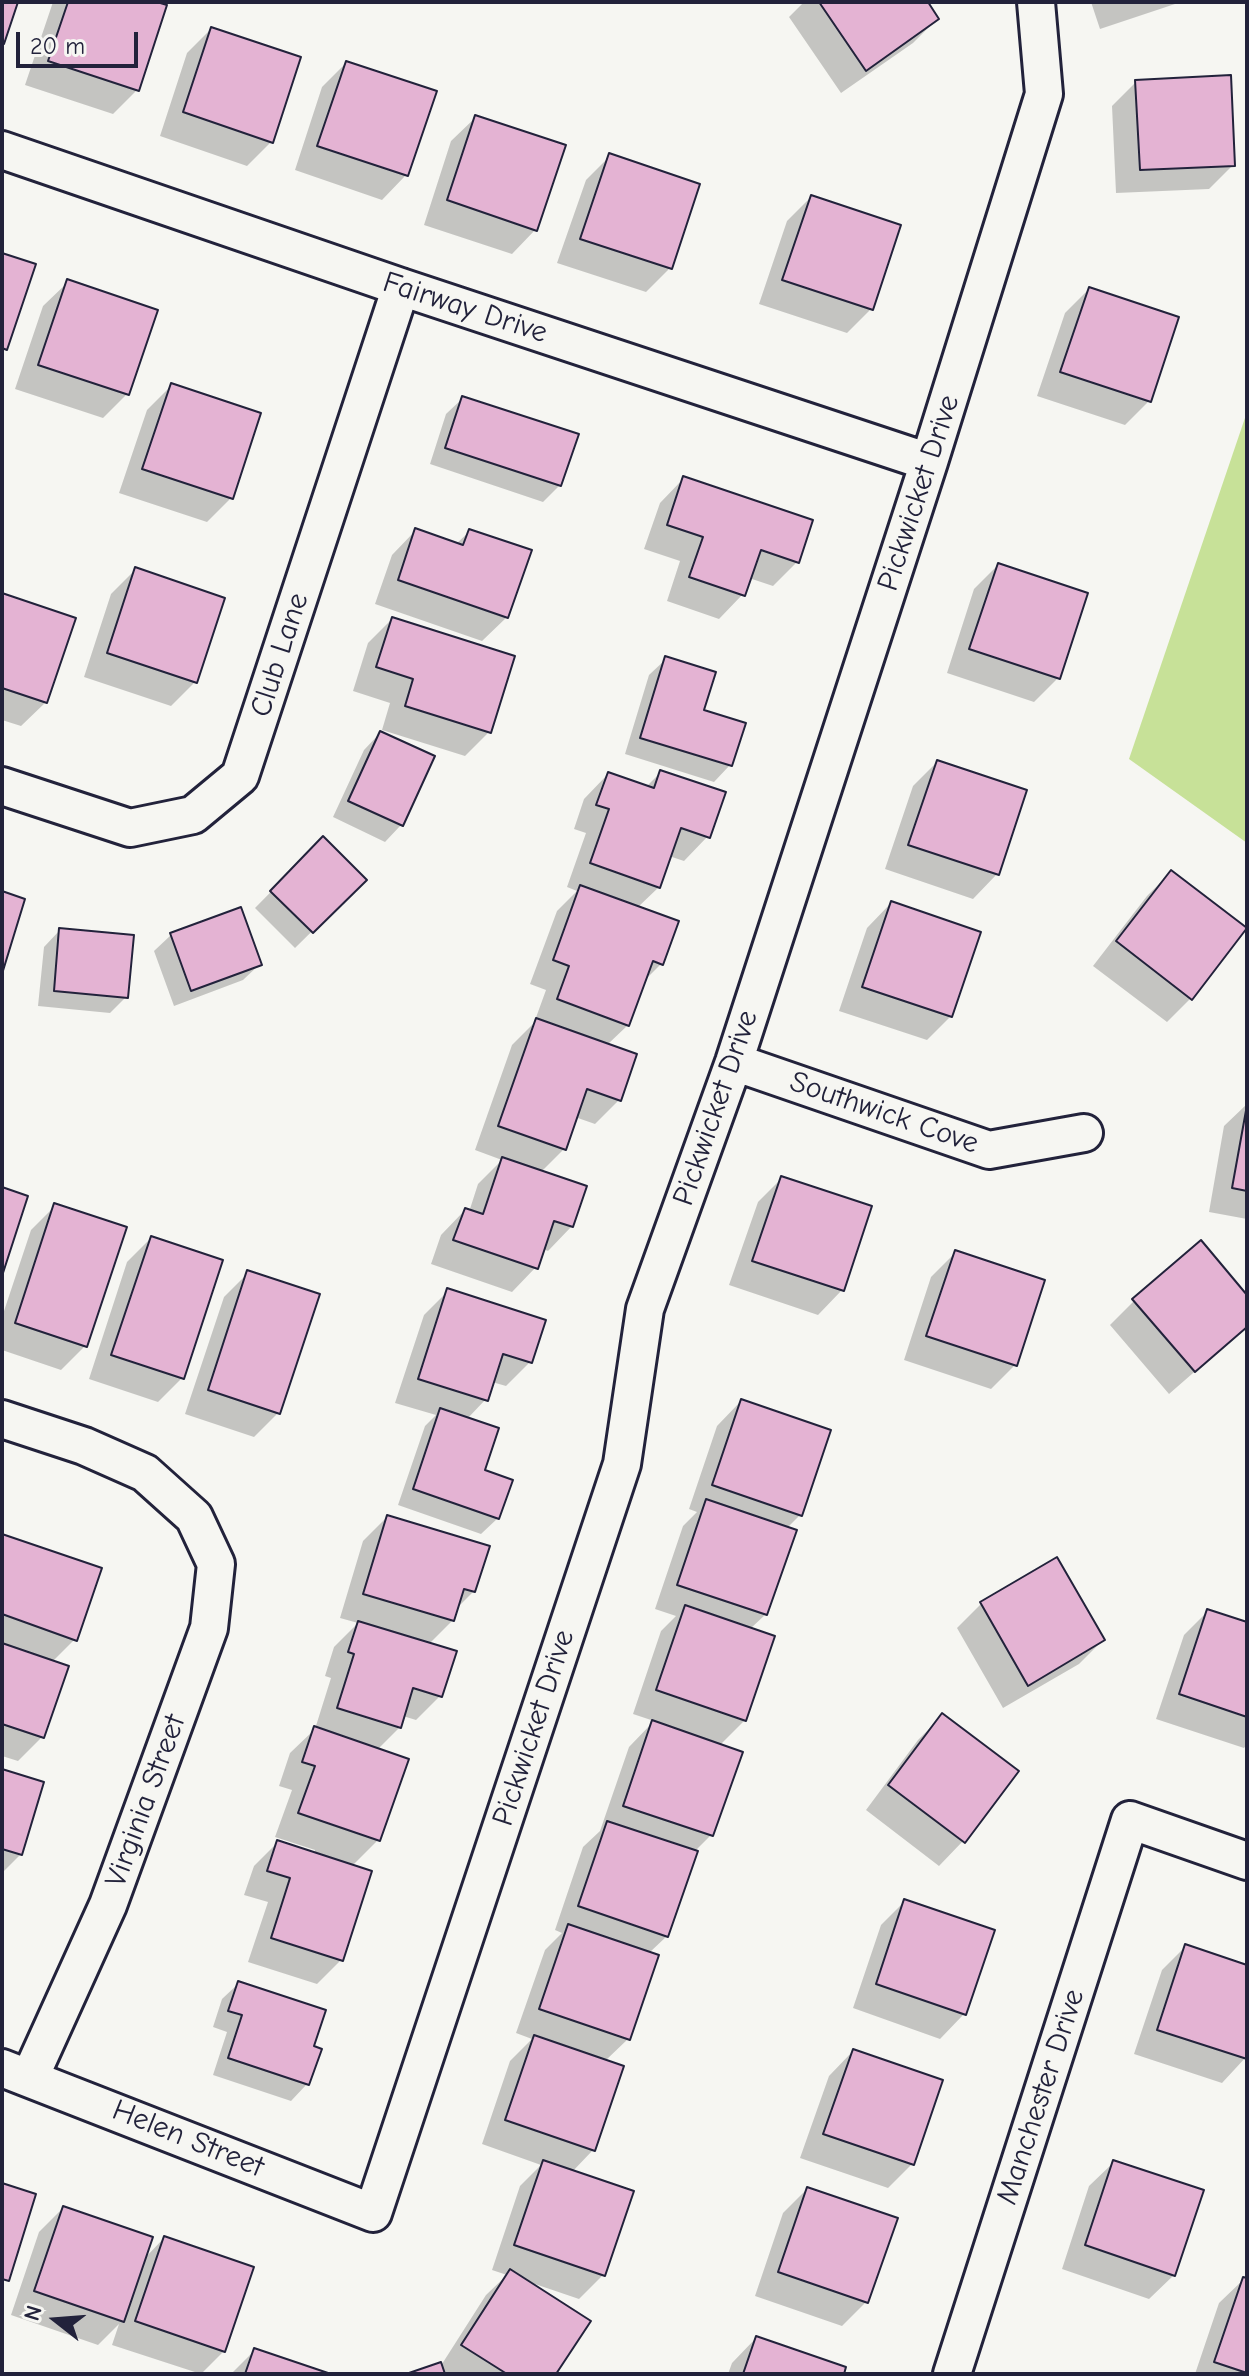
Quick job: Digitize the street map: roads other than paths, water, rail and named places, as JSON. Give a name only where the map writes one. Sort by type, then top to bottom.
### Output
[{"type":"street","name":"Pickwicket Drive","points":[[373,2213],[622,1464],[645,1309],[734,1062],[929,462],[1044,94],[1036,2]]},
{"type":"street","name":"Fairway Drive","points":[[2,150],[401,287],[929,462]]},
{"type":"street","name":"Club Lane","points":[[2,786],[130,828],[193,815],[240,776],[401,287]]},
{"type":"street","name":"Southwick Cove","points":[[734,1062],[989,1150],[1084,1133]]},
{"type":"street","name":"Virginia Street","points":[[2,1419],[84,1446],[145,1473],[194,1517],[216,1564],[209,1628],[108,1905],[16,2073]]},
{"type":"street","name":"Manchester Drive","points":[[952,2374],[1130,1820],[1247,1861]]},
{"type":"street","name":"Helen Street","points":[[16,2073],[373,2213]]}]
